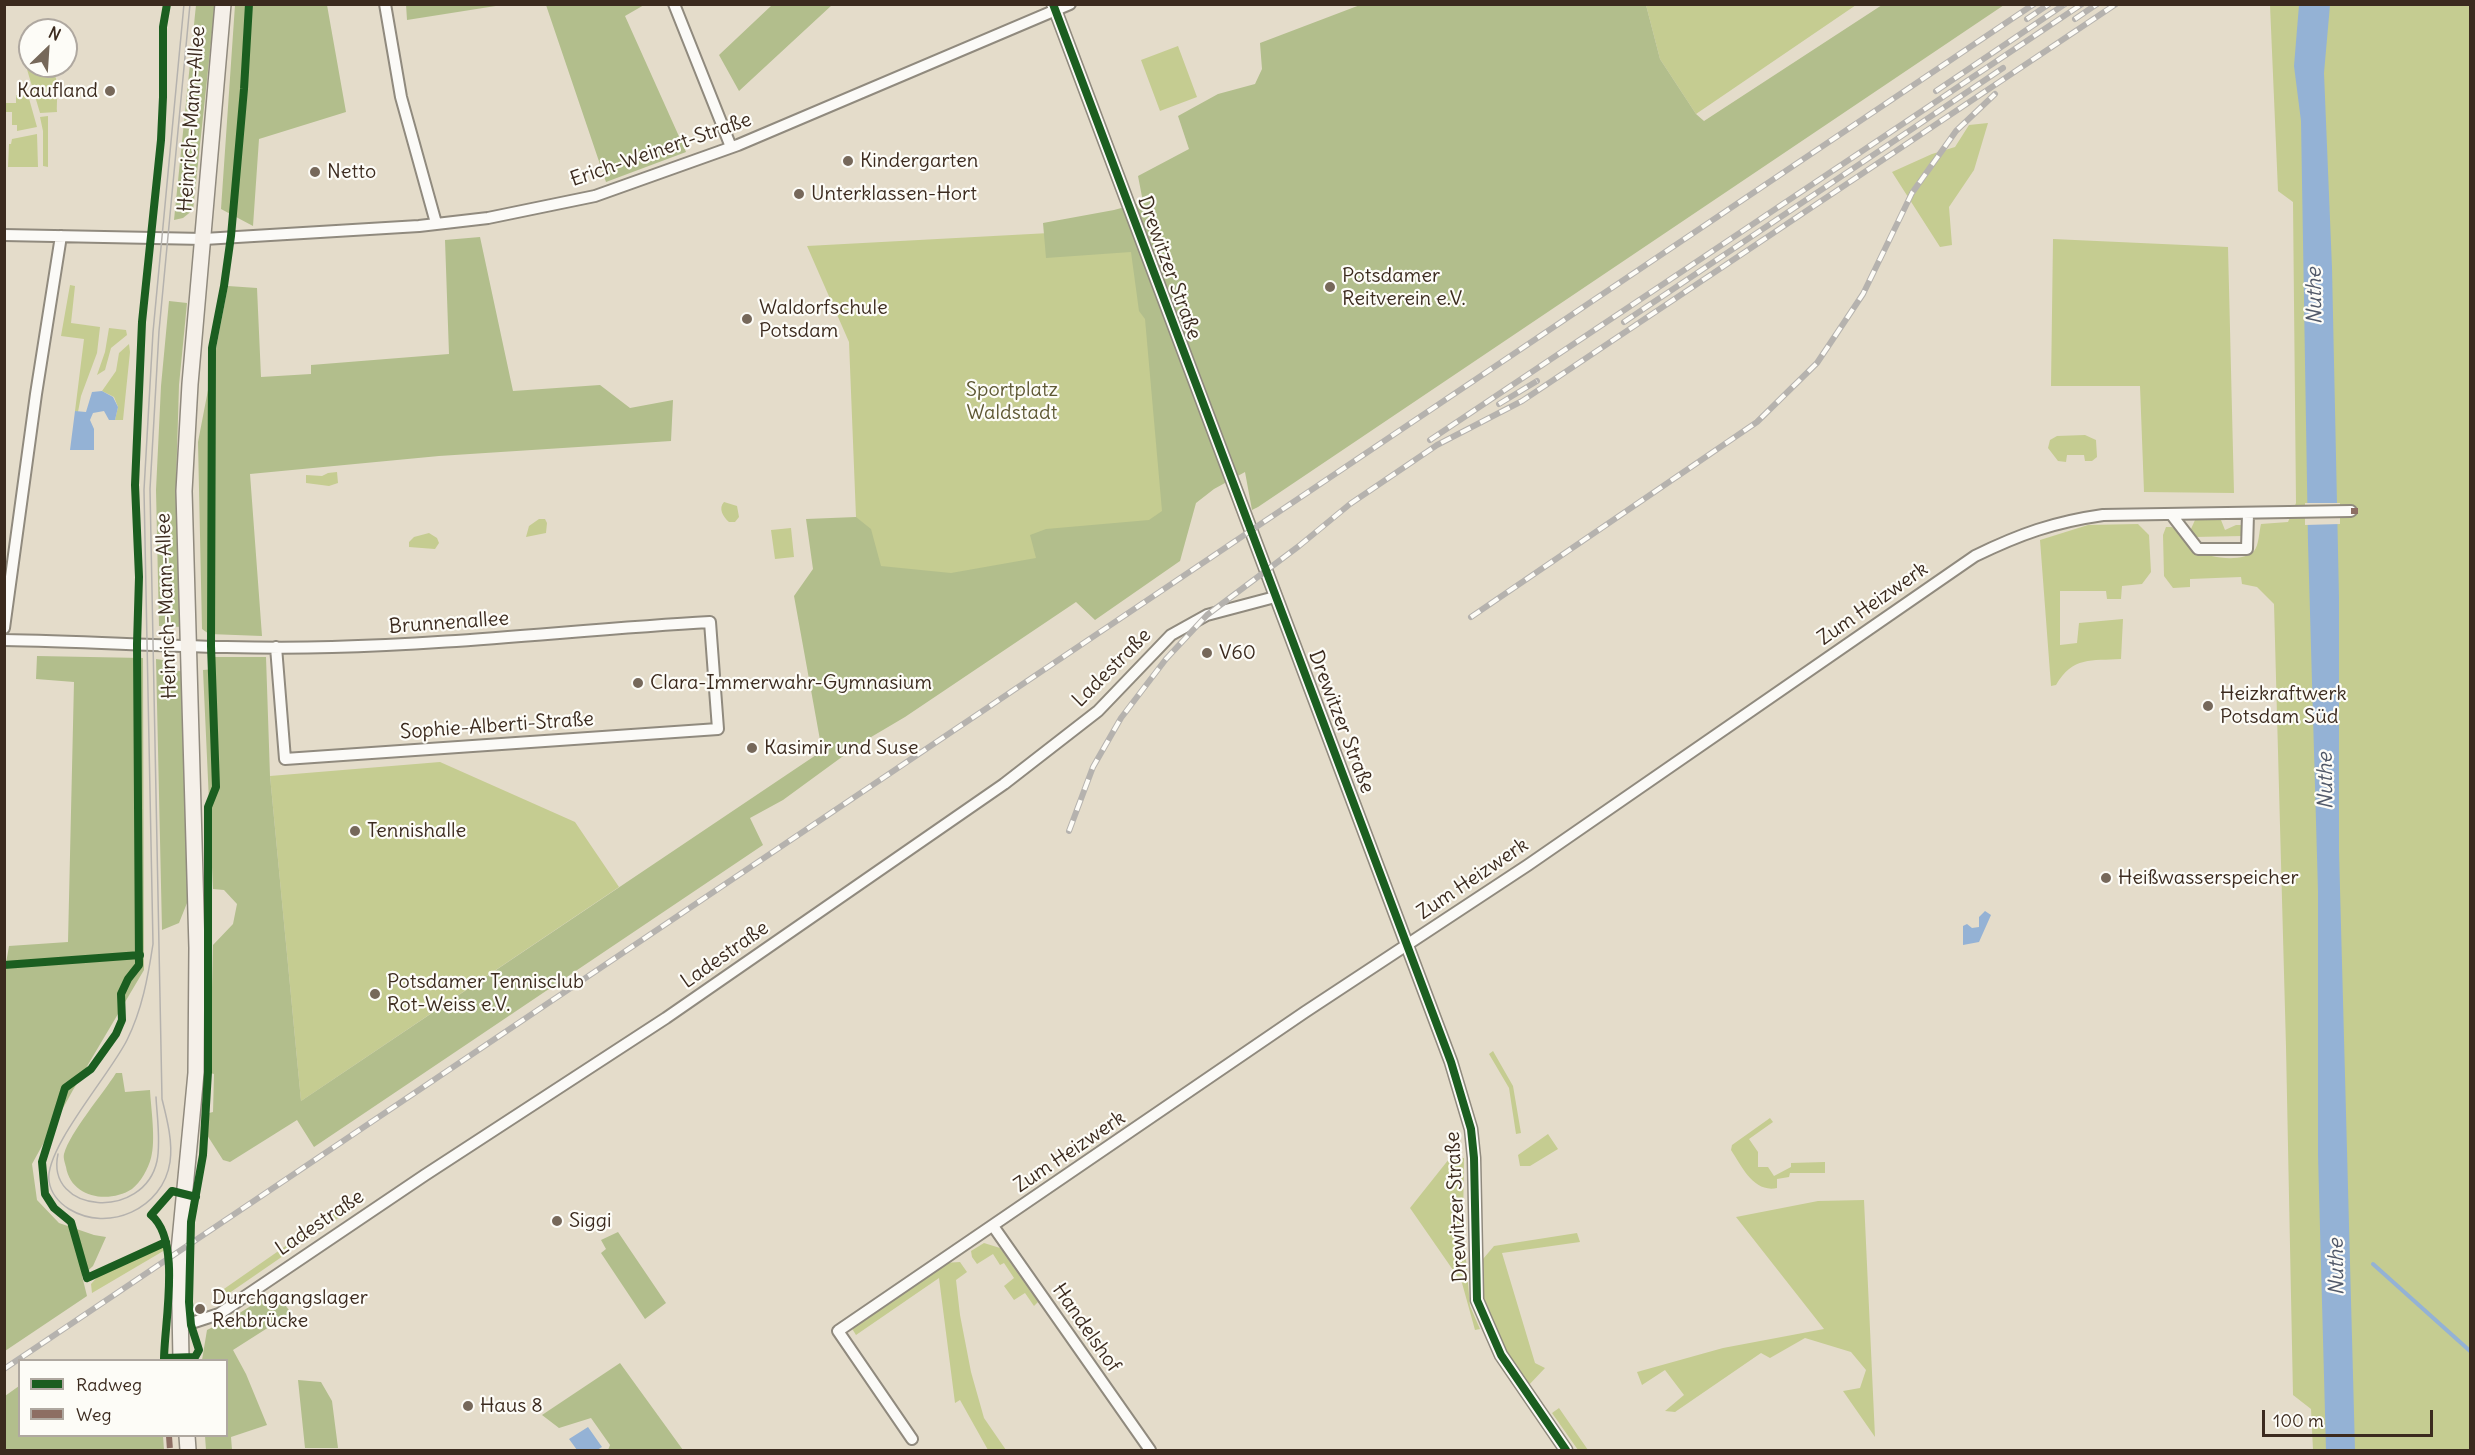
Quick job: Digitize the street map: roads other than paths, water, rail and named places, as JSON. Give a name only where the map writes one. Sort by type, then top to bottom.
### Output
[{"type":"main road","name":"Heinrich-Mann-Allee","points":[[181,1359],[178,1283],[182,1206],[188,1171],[196,1060],[197,948],[184,491],[190,384],[223,4]]},
{"type":"street","points":[[385,4],[401,97],[436,223]]},
{"type":"street","points":[[674,4],[731,147]]},
{"type":"street","name":"Erich-Weinert-Straße","points":[[4,235],[204,239],[488,218],[595,196],[731,147],[1054,7],[1070,4]]},
{"type":"street","name":"Drewitzer Straße","points":[[1054,7],[1451,1062],[1471,1129],[1474,1158],[1478,1300],[1501,1355],[1566,1450]]},
{"type":"street","points":[[4,628],[36,394],[61,236]]},
{"type":"street","name":"Zum Heizwerk","points":[[912,1439],[838,1331],[1296,1018],[1536,859],[1975,556],[2020,535],[2064,520],[2103,515],[2351,511]]},
{"type":"street","points":[[2171,514],[2198,549],[2247,549],[2248,514]]},
{"type":"street","name":"Ladestraße","points":[[179,1327],[219,1314],[425,1174],[666,1018],[1004,784],[1098,711],[1171,635],[1207,615],[1275,597]]},
{"type":"street","name":"Brunnenallee","points":[[4,640],[190,647],[408,644],[710,622]]},
{"type":"street","name":"Sophie-Alberti-Straße","points":[[276,647],[285,759],[718,729],[710,622]]},
{"type":"street","name":"Handelshof","points":[[993,1226],[1150,1450]]},
{"type":"water","name":"Nuthe","points":[[2299,5],[2330,5],[2324,73],[2332,268],[2339,598],[2339,851],[2355,1450],[2326,1450],[2318,1155],[2318,891],[2308,543],[2301,121],[2294,66]]},
{"type":"water","points":[[102,391],[113,397],[118,407],[115,420],[109,420],[104,411],[93,413],[90,420],[94,429],[94,450],[70,450],[75,411],[86,412],[92,392]]},
{"type":"water","points":[[1985,911],[1991,915],[1979,942],[1963,945],[1963,926],[1967,924],[1972,928],[1979,927],[1979,917]]},
{"type":"water","points":[[588,1427],[602,1447],[597,1450],[577,1450],[569,1439]]},
{"type":"waterway","points":[[2373,1264],[2470,1351]]},
{"type":"tram line","points":[[184,4],[153,332],[144,490],[153,944],[144,993],[132,1029],[119,1054],[67,1131],[50,1167],[49,1181],[53,1194],[69,1209],[84,1216],[100,1218],[116,1217],[132,1212],[145,1204],[157,1193],[165,1178],[171,1154],[169,1130],[162,1099],[150,489],[159,331],[190,4]]},
{"type":"tram line","points":[[58,1154],[58,1174],[66,1189],[80,1198],[98,1202],[117,1201],[134,1194],[148,1180],[157,1161],[159,1138],[156,1097]]},
{"type":"railway","points":[[19,1359],[2034,4]]},
{"type":"railway","points":[[2027,19],[2049,4]]},
{"type":"railway","points":[[1936,91],[2065,4]]},
{"type":"railway","points":[[1430,440],[2082,4]]},
{"type":"railway","points":[[2075,19],[2097,4]]},
{"type":"railway","points":[[1069,831],[1093,767],[1121,718],[1166,659],[1207,615],[1299,546],[1350,504],[1437,445],[1522,401],[2116,4]]},
{"type":"railway","points":[[1624,322],[2003,68]]},
{"type":"railway","points":[[1471,617],[1757,422],[1817,363],[1863,294],[1912,193],[1956,131],[1995,94]]},
{"type":"railway","points":[[1499,404],[1537,381]]},
{"type":"railway","points":[[4,1369],[18,1360]]},
{"type":"place","name":"Kaufland","points":[[110,91]]},
{"type":"place","name":"Kindergarten","points":[[848,161]]},
{"type":"place","name":"Netto","points":[[315,172]]},
{"type":"place","name":"Unterklassen-Hort","points":[[799,194]]},
{"type":"place","name":"Potsdamer Reitverein e.V.","points":[[1330,287]]},
{"type":"place","name":"Waldorfschule Potsdam","points":[[747,319]]},
{"type":"place","name":"V60","points":[[1207,653]]},
{"type":"place","name":"Clara-Immerwahr-Gymnasium","points":[[638,683]]},
{"type":"place","name":"Heizkraftwerk Potsdam Süd","points":[[2208,706]]},
{"type":"place","name":"Kasimir und Suse","points":[[752,748]]},
{"type":"place","name":"Tennishalle","points":[[355,831]]},
{"type":"place","name":"Heißwasserspeicher","points":[[2106,878]]},
{"type":"place","name":"Potsdamer Tennisclub Rot-Weiss e.V.","points":[[375,994]]},
{"type":"place","name":"Siggi","points":[[557,1221]]},
{"type":"place","name":"Durchgangslager Rehbrücke","points":[[200,1309]]},
{"type":"place","name":"Haus 8","points":[[468,1406]]},
{"type":"park label","name":"Sportplatz Waldstadt","points":[[1012,402]]}]
